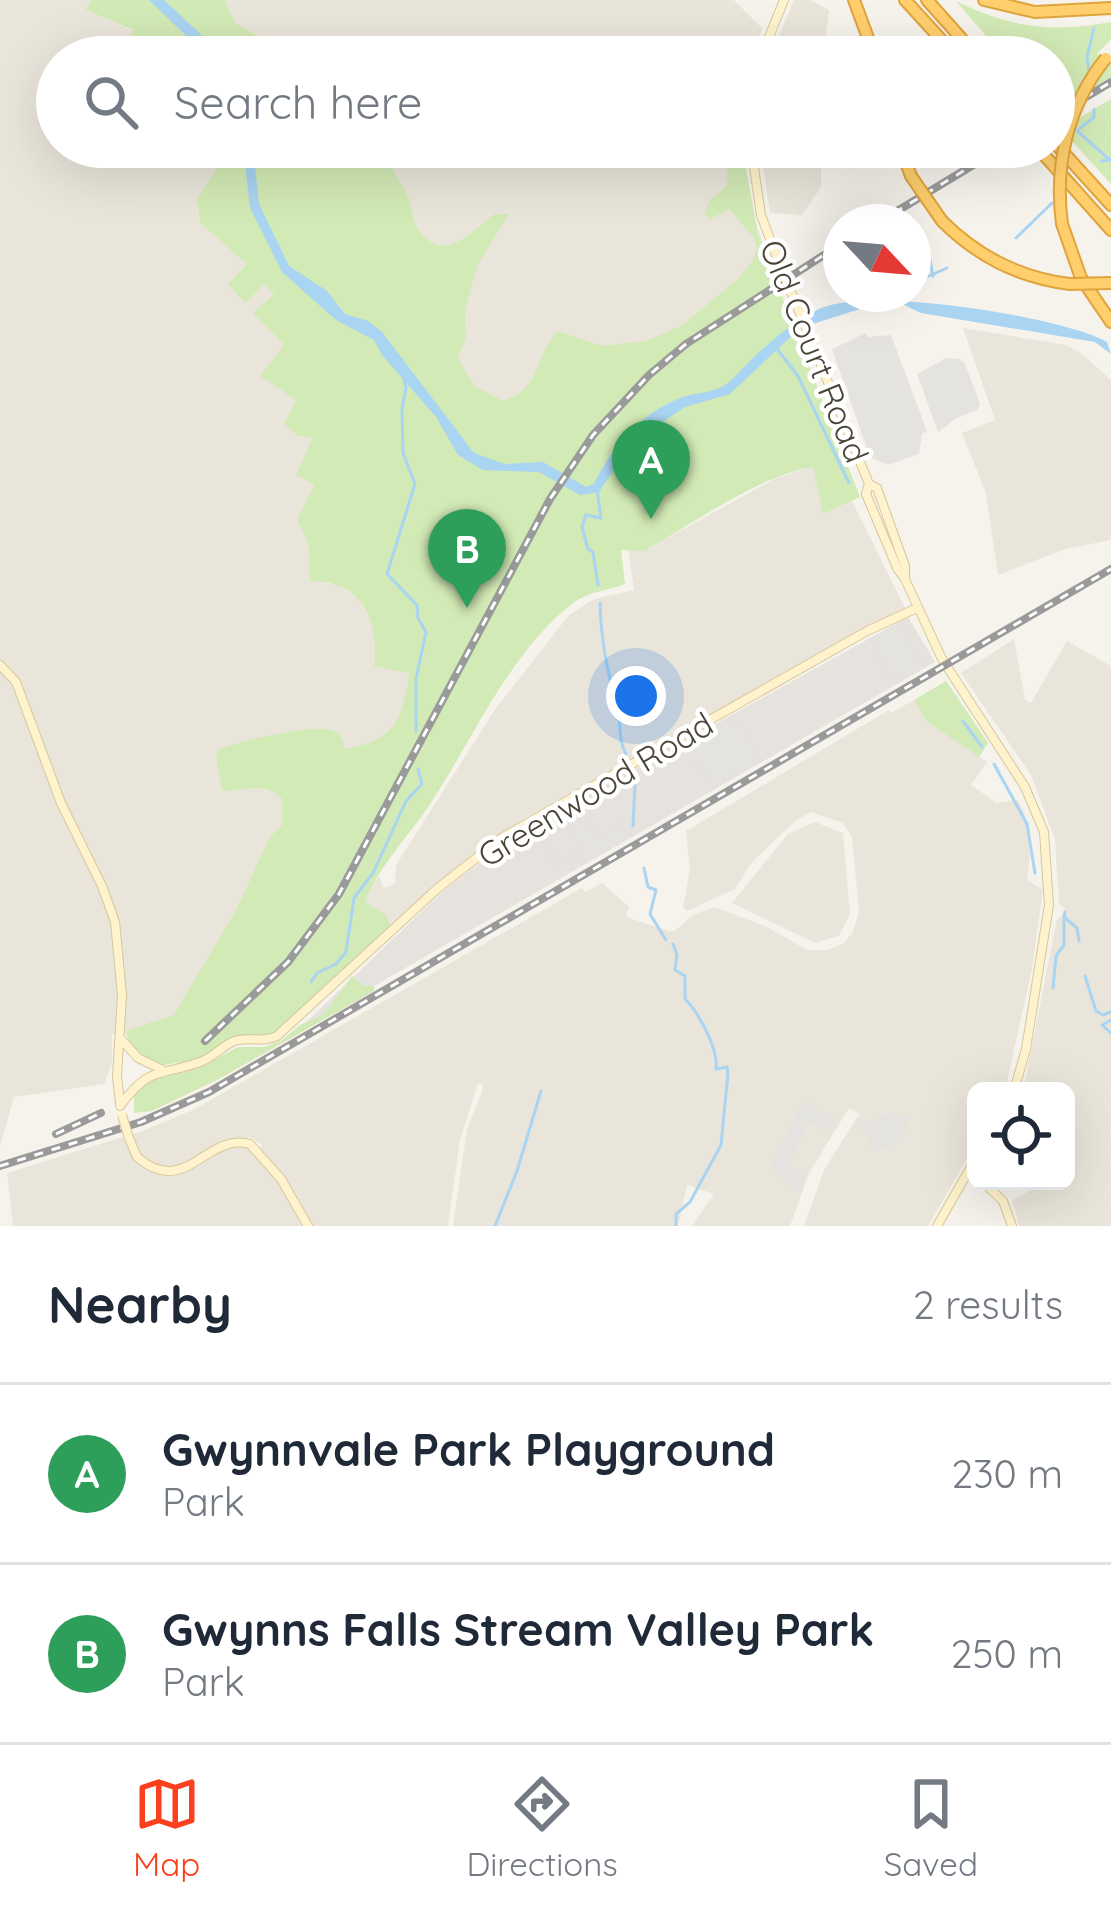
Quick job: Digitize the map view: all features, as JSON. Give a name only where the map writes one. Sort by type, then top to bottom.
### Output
[{"type":"highway","points":[[854,0],[867,36]]},
{"type":"highway","points":[[904,0],[937,36]]},
{"type":"highway","points":[[927,0],[959,36]]},
{"type":"highway","points":[[984,0],[1035,12],[1111,8]]},
{"type":"highway","points":[[1075,115],[1109,55]]},
{"type":"highway","points":[[1075,166],[1111,206]]},
{"type":"highway","points":[[908,168],[942,221],[968,245],[1000,264],[1034,278],[1111,284]]},
{"type":"highway","points":[[1056,168],[1111,230]]},
{"type":"highway","points":[[1061,168],[1062,224],[1081,278],[1111,322]]},
{"type":"street","points":[[769,36],[784,0]]},
{"type":"street","name":"Old Court Road","points":[[754,168],[761,214],[779,263],[869,484],[877,488],[917,608],[942,659],[1025,787],[1046,844],[1049,904],[1017,1082]]},
{"type":"street","name":"Greenwood Road","points":[[121,1110],[138,1083],[162,1069],[201,1062],[234,1041],[264,1042],[277,1036],[438,888],[503,837],[917,608]]},
{"type":"street","points":[[0,665],[16,682],[61,802],[109,902],[121,967],[121,1110],[137,1157],[164,1171],[188,1167],[232,1142],[250,1144],[281,1179],[308,1226]]},
{"type":"street","points":[[120,1038],[138,1058],[162,1069]]},
{"type":"street","points":[[937,1226],[967,1187]]},
{"type":"street","points":[[990,1190],[1003,1201],[1012,1226]]},
{"type":"shaded area","points":[[0,0],[91,0],[87,10],[133,31],[131,36],[36,36],[36,168],[217,168],[197,200],[200,223],[248,264],[244,302],[265,284],[275,295],[273,334],[285,345],[296,400],[288,426],[298,436],[313,436],[305,460],[314,485],[303,531],[310,581],[338,585],[358,598],[376,629],[375,666],[409,672],[400,730],[317,891],[238,991],[207,969],[196,1024],[157,1024],[112,1034],[112,1064],[104,1084],[14,1097],[0,1147]]},
{"type":"shaded area","points":[[218,0],[734,0],[762,28],[760,36],[242,36]]},
{"type":"shaded area","points":[[794,0],[810,0],[829,10],[826,36],[779,36]]},
{"type":"shaded area","points":[[387,168],[746,168],[754,218],[770,263],[667,340],[503,434],[476,419]]},
{"type":"shaded area","points":[[763,168],[821,168],[821,187],[802,215],[770,213]]},
{"type":"shaded area","points":[[963,328],[1066,345],[1111,380],[1111,540],[1065,549],[998,575],[986,493],[962,433],[995,420]]},
{"type":"shaded area","points":[[866,333],[868,337],[891,335],[927,431],[922,434],[919,454],[888,465],[870,457],[832,349]]},
{"type":"shaded area","points":[[947,358],[965,364],[980,404],[938,432],[917,374]]},
{"type":"shaded area","points":[[813,466],[823,513],[852,501],[905,608],[522,820],[449,874],[391,927],[358,902],[379,876],[384,888],[395,884],[396,865],[496,708],[569,615],[594,599],[634,590],[628,550],[644,551],[774,479]]},
{"type":"shaded area","points":[[908,617],[935,662],[298,1030],[441,893],[501,846]]},
{"type":"shaded area","points":[[901,622],[924,666],[894,684],[868,639]]},
{"type":"shaded area","points":[[1014,639],[1025,700],[1031,703],[1067,641],[1111,666],[1111,1226],[1019,1226],[1012,1200],[1033,1190],[1075,1190],[1075,1082],[1025,1082],[1057,919],[1067,912],[1059,903],[1055,840],[1031,775],[961,673]]},
{"type":"shaded area","points":[[914,700],[926,721],[987,762],[971,785],[997,803],[1018,800],[1030,853],[1027,880],[1043,890],[1032,969],[1007,1082],[967,1082],[967,1159],[928,1226],[804,1226],[824,1170],[859,1114],[849,1108],[809,1173],[790,1226],[692,1226],[714,1194],[687,1185],[678,1226],[453,1226],[467,1129],[482,1092],[483,1085],[478,1083],[460,1140],[448,1226],[311,1226],[260,1149],[262,1145],[250,1137],[240,1144],[255,1152],[281,1184],[306,1226],[13,1226],[7,1173],[142,1131],[195,1109],[582,888],[585,892],[602,883],[629,907],[626,917],[669,931],[715,907],[767,927],[807,950],[828,950],[844,943],[859,911],[852,838],[843,823],[811,812],[795,821],[753,861],[735,889],[687,911],[683,908],[690,869],[686,831]]},
{"type":"shaded area","points":[[736,717],[761,760],[712,789],[693,755],[695,747],[701,736]]},
{"type":"shaded area","points":[[626,775],[625,790],[582,815],[596,838],[627,821],[627,839],[560,876],[533,829]],"holes":[[[564,820],[582,850],[560,863],[542,833]]]},
{"type":"shaded area","points":[[815,822],[843,833],[850,914],[839,936],[815,943],[732,903],[788,834]]},
{"type":"shaded area","points":[[807,1103],[834,1119],[828,1131],[809,1122],[788,1165],[805,1179],[801,1193],[771,1171],[770,1165],[801,1105]]},
{"type":"shaded area","points":[[892,1112],[910,1117],[898,1142],[874,1152],[862,1124]]},
{"type":"green space","points":[[91,0],[225,0],[235,23],[258,36],[131,36],[133,30],[86,10]]},
{"type":"green space","points":[[956,1],[1032,26],[1111,22],[1111,39],[1097,54],[1111,65],[1111,77],[1075,97],[1075,36],[986,36]]},
{"type":"green space","points":[[1111,99],[1111,184],[1075,144],[1075,121]]},
{"type":"green space","points":[[217,168],[392,168],[416,225],[435,244],[455,243],[494,214],[509,214],[478,264],[458,358],[474,386],[503,401],[525,388],[558,331],[603,346],[645,341],[681,326],[738,279],[753,260],[754,238],[729,209],[710,219],[704,214],[710,200],[727,186],[727,168],[746,168],[758,234],[860,497],[823,514],[813,467],[749,490],[644,551],[621,550],[625,584],[573,603],[530,645],[432,801],[378,875],[365,902],[386,915],[391,927],[270,1037],[238,1037],[201,1059],[158,1066],[131,1046],[125,1031],[174,1015],[236,910],[270,837],[282,825],[282,799],[275,793],[260,788],[222,790],[219,749],[314,729],[336,732],[345,749],[376,740],[399,715],[409,673],[374,666],[370,619],[354,596],[328,583],[310,582],[308,542],[297,520],[314,485],[296,475],[313,437],[298,436],[284,424],[296,400],[260,376],[284,345],[253,313],[274,294],[265,284],[245,303],[228,284],[247,264],[200,223],[197,200]]},
{"type":"green space","points":[[946,681],[988,743],[979,757],[926,721],[914,700]]},
{"type":"green space","points":[[352,976],[364,986],[374,986],[374,991],[217,1080],[152,1111],[134,1113],[134,1094],[153,1077],[202,1066],[238,1047],[281,1041],[324,1014]]},
{"type":"water","points":[[149,0],[164,0],[203,36],[186,36]]},
{"type":"water","points":[[245,168],[255,168],[259,204],[289,266],[327,291],[345,314],[368,321],[382,332],[474,453],[505,464],[543,462],[586,487],[594,484],[630,432],[654,412],[683,397],[724,386],[768,344],[819,309],[851,312],[800,328],[730,394],[685,407],[633,442],[599,492],[580,495],[539,472],[483,470],[458,455],[436,417],[374,340],[336,320],[282,272],[250,208]]},
{"type":"water","points":[[931,303],[1008,314],[1083,332],[1107,342],[1111,354],[1095,342],[921,313],[931,312]]},
{"type":"waterway","points":[[1089,72],[1087,57],[1094,28]]},
{"type":"waterway","points":[[1094,109],[1094,117],[1077,131],[1110,160],[1101,161]]},
{"type":"waterway","points":[[1016,238],[1052,203]]},
{"type":"waterway","points":[[931,266],[933,276]]},
{"type":"waterway","points":[[931,275],[947,268]]},
{"type":"waterway","points":[[774,345],[798,376],[849,483]]},
{"type":"waterway","points":[[403,376],[403,453],[415,484],[387,574],[417,605],[426,632],[416,679],[416,731]]},
{"type":"waterway","points":[[597,489],[601,518],[586,515],[582,527],[593,552],[598,585]]},
{"type":"waterway","points":[[600,603],[605,655],[626,754]]},
{"type":"waterway","points":[[963,721],[982,747]]},
{"type":"waterway","points":[[994,764],[1027,824],[1035,873]]},
{"type":"waterway","points":[[311,982],[346,952],[354,898],[373,873],[406,801],[422,784],[418,769]]},
{"type":"waterway","points":[[633,826],[635,785]]},
{"type":"waterway","points":[[644,868],[648,887],[656,890],[650,914],[666,940]]},
{"type":"waterway","points":[[1065,912],[1064,917],[1077,928],[1079,941]]},
{"type":"waterway","points":[[1053,988],[1056,956],[1064,945],[1064,917]]},
{"type":"waterway","points":[[673,944],[675,970],[685,976],[685,999],[711,1041],[716,1069],[727,1067],[728,1073],[721,1145],[690,1202],[676,1214],[676,1226]]},
{"type":"waterway","points":[[1085,976],[1096,1011],[1111,1012]]},
{"type":"waterway","points":[[1111,1020],[1102,1025],[1111,1033]]},
{"type":"waterway","points":[[495,1226],[541,1091]]},
{"type":"railway","points":[[1075,103],[1111,82]]},
{"type":"railway","points":[[909,204],[968,168]]},
{"type":"railway","points":[[205,1041],[288,962],[339,894],[550,499],[593,435],[649,375],[686,344],[823,256]]},
{"type":"railway","points":[[0,1166],[141,1122],[209,1092],[1111,569]]},
{"type":"railway","points":[[56,1134],[101,1113]]},
{"type":"place","name":"Gwynnvale Park Playground","points":[[651,519]]},
{"type":"place","name":"Gwynns Falls Stream Valley Park","points":[[467,608]]}]
